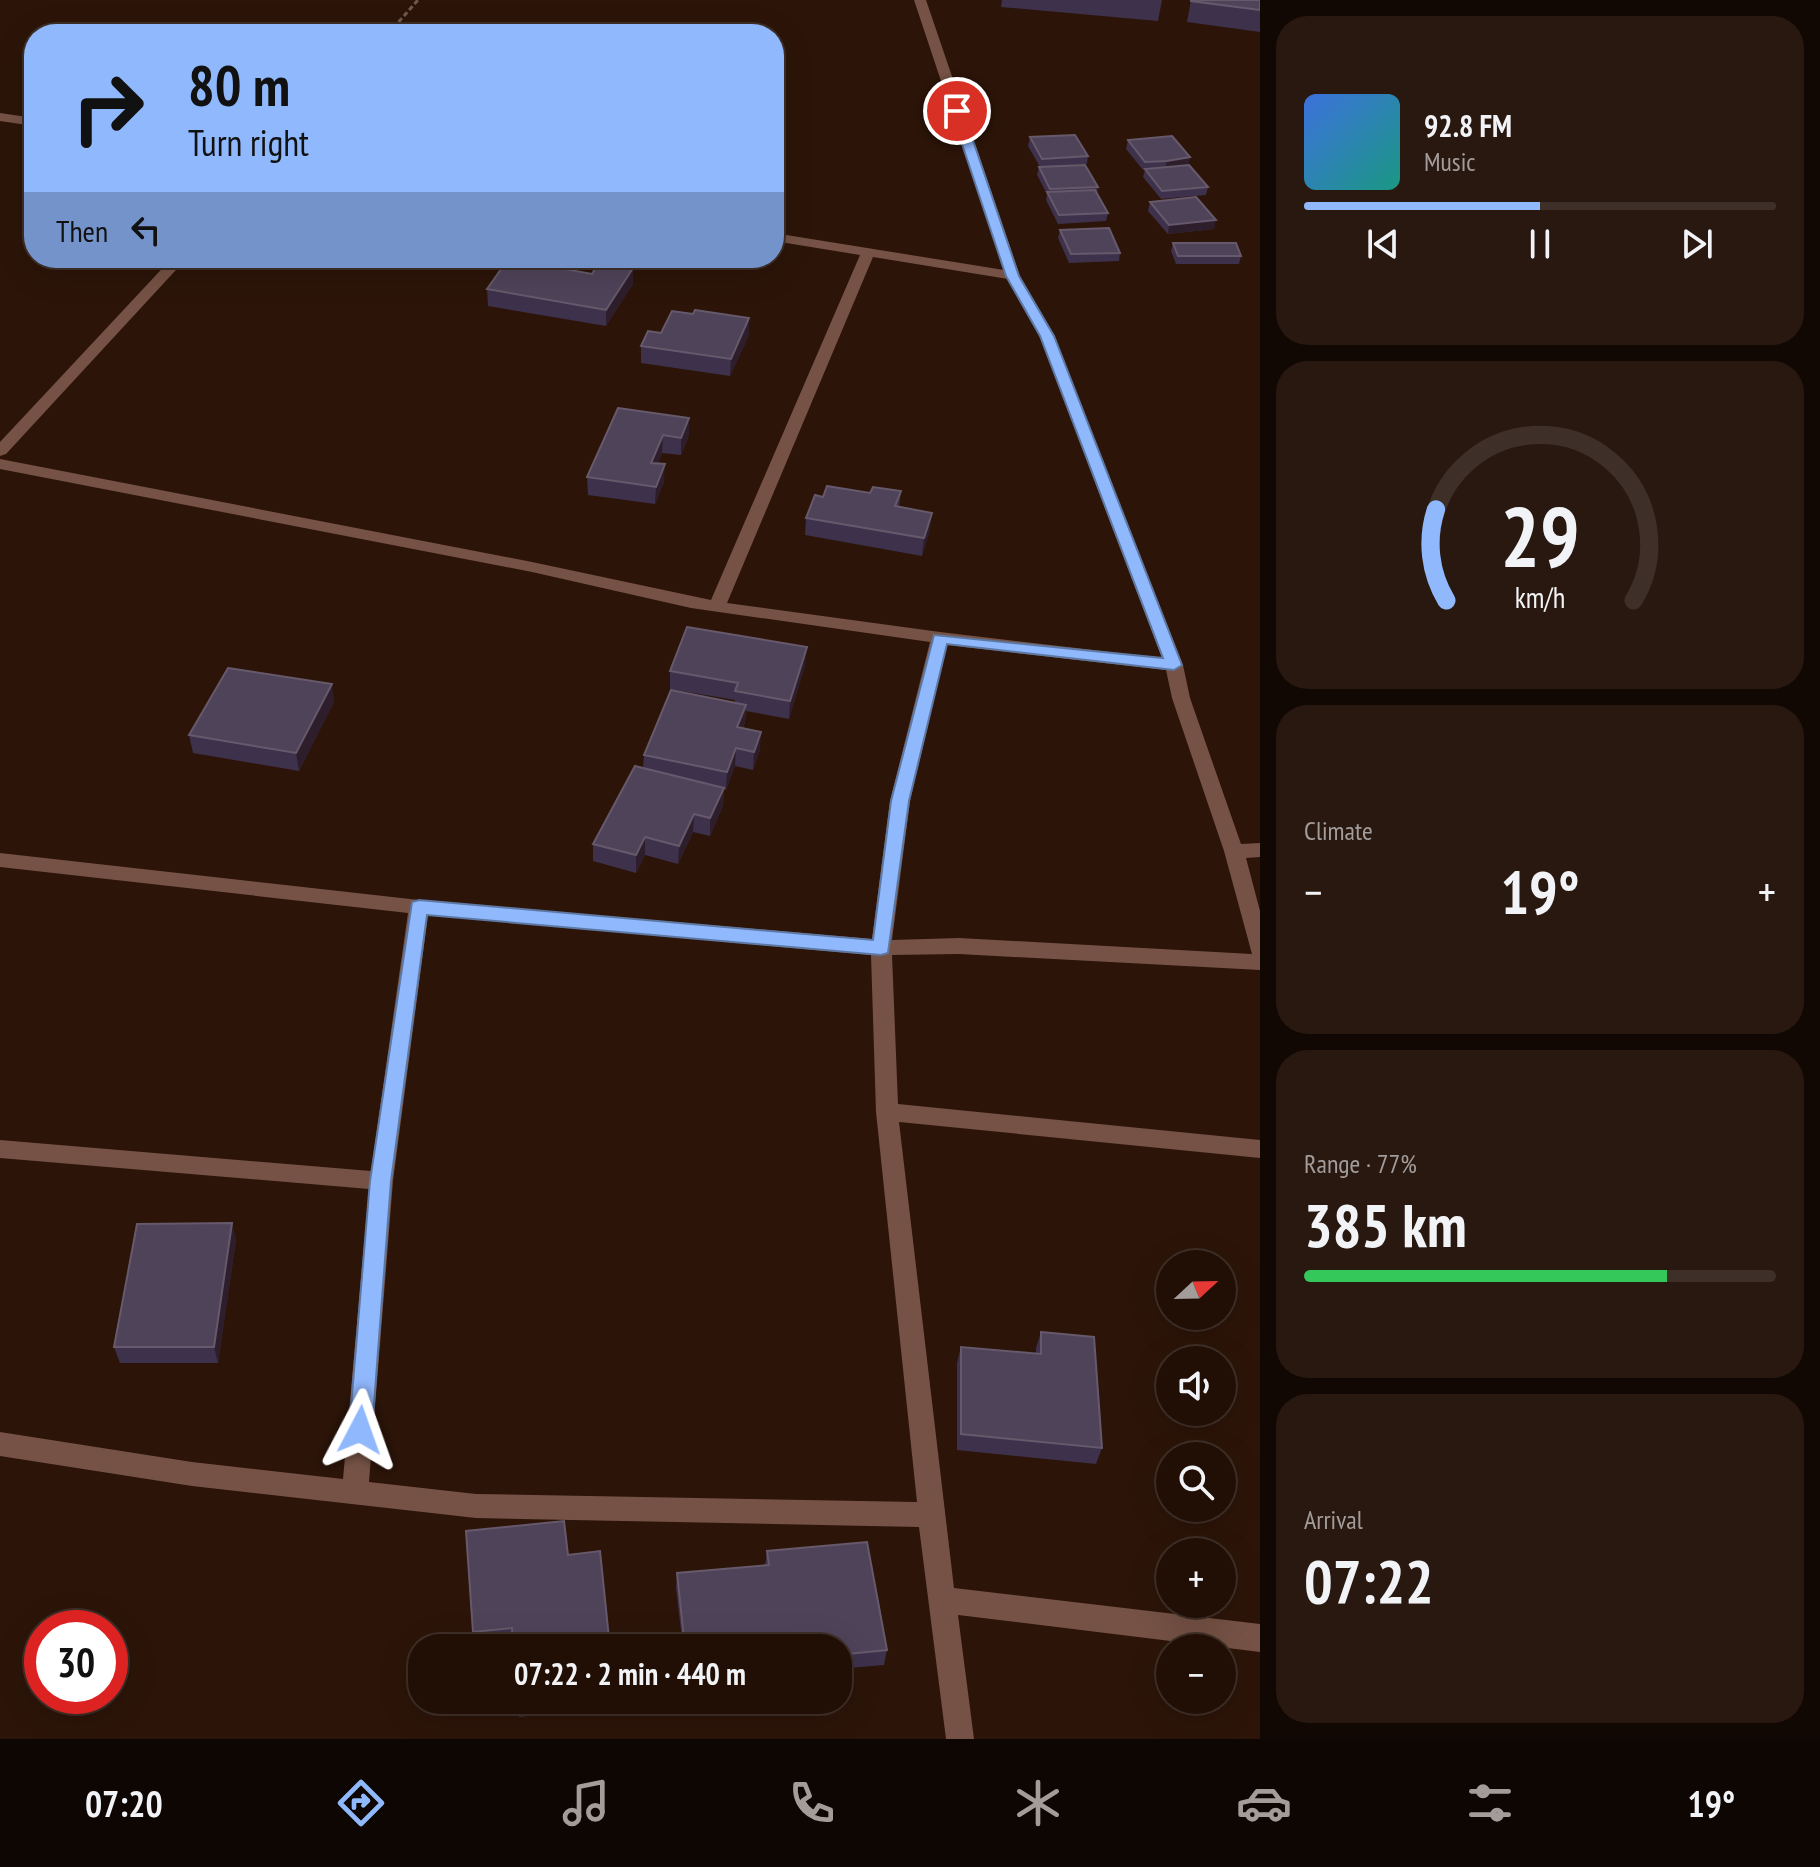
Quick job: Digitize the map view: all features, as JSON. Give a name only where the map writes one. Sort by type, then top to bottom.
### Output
[{"type":"street","points":[[920,0],[1013,276],[1047,336],[1174,665],[1181,698],[1234,851],[1260,949]]},
{"type":"street","points":[[0,117],[24,121]]},
{"type":"street","points":[[784,239],[1013,276]]},
{"type":"street","points":[[717,607],[868,252]]},
{"type":"street","points":[[0,451],[171,268]]},
{"type":"street","points":[[0,464],[305,522],[425,549],[506,562],[717,607],[885,626],[940,638],[1174,665]]},
{"type":"street","points":[[940,638],[900,801],[881,948],[887,1112],[931,1515],[960,1739]]},
{"type":"street","points":[[1234,851],[1260,850]]},
{"type":"street","points":[[0,860],[419,907],[881,948],[959,946],[1260,962]]},
{"type":"street","points":[[355,1492],[381,1181],[419,907]]},
{"type":"street","points":[[887,1112],[1260,1149]]},
{"type":"street","points":[[0,1149],[381,1181]]},
{"type":"street","points":[[0,1444],[192,1474],[476,1506],[931,1515]]},
{"type":"street","points":[[942,1600],[1260,1638]]},
{"type":"path","points":[[397,24],[418,0]]},
{"type":"building","points":[[1260,0],[1260,10],[1191,1]]},
{"type":"building","points":[[1075,135],[1088,156],[1042,159],[1030,137]]},
{"type":"building","points":[[1172,136],[1190,157],[1145,162],[1128,140]]},
{"type":"building","points":[[1085,165],[1098,187],[1050,189],[1039,167]]},
{"type":"building","points":[[1189,165],[1208,187],[1162,191],[1145,169]]},
{"type":"building","points":[[1095,190],[1108,213],[1059,215],[1047,192]]},
{"type":"building","points":[[1196,197],[1216,220],[1169,225],[1150,202]]},
{"type":"building","points":[[1109,228],[1120,253],[1071,254],[1060,230]]},
{"type":"building","points":[[1173,243],[1236,243],[1241,256],[1178,256]]},
{"type":"building","points":[[502,268],[559,268],[592,274],[596,268],[633,268],[606,310],[487,289]]},
{"type":"building","points":[[695,310],[749,318],[731,359],[641,346],[648,331],[661,333],[672,311],[693,314]]},
{"type":"building","points":[[618,408],[689,418],[681,438],[663,435],[651,463],[665,464],[656,487],[587,477]]},
{"type":"building","points":[[827,486],[870,493],[873,487],[901,491],[895,506],[932,513],[924,538],[806,518],[815,495],[823,497]]},
{"type":"building","points":[[687,627],[807,647],[790,701],[735,691],[738,683],[670,671]]},
{"type":"building","points":[[228,668],[332,684],[296,753],[189,735]]},
{"type":"building","points":[[671,690],[746,705],[737,727],[761,732],[754,752],[736,748],[727,772],[644,755]]},
{"type":"building","points":[[635,766],[724,788],[710,818],[694,814],[679,846],[645,837],[636,855],[593,844]]},
{"type":"building","points":[[232,1223],[214,1347],[114,1347],[137,1224]]},
{"type":"building","points":[[1041,1332],[1094,1337],[1102,1448],[961,1434],[961,1347],[1041,1354]]},
{"type":"building","points":[[564,1521],[568,1555],[600,1551],[609,1634],[512,1634],[512,1628],[473,1632],[466,1531]]},
{"type":"building","points":[[867,1542],[887,1650],[852,1654],[852,1634],[684,1634],[677,1573],[769,1565],[767,1551]]},
{"type":"route","points":[[360,1430],[381,1181],[419,907],[881,948],[900,801],[940,638],[1174,665],[1047,336],[1013,276],[957,111]]}]
